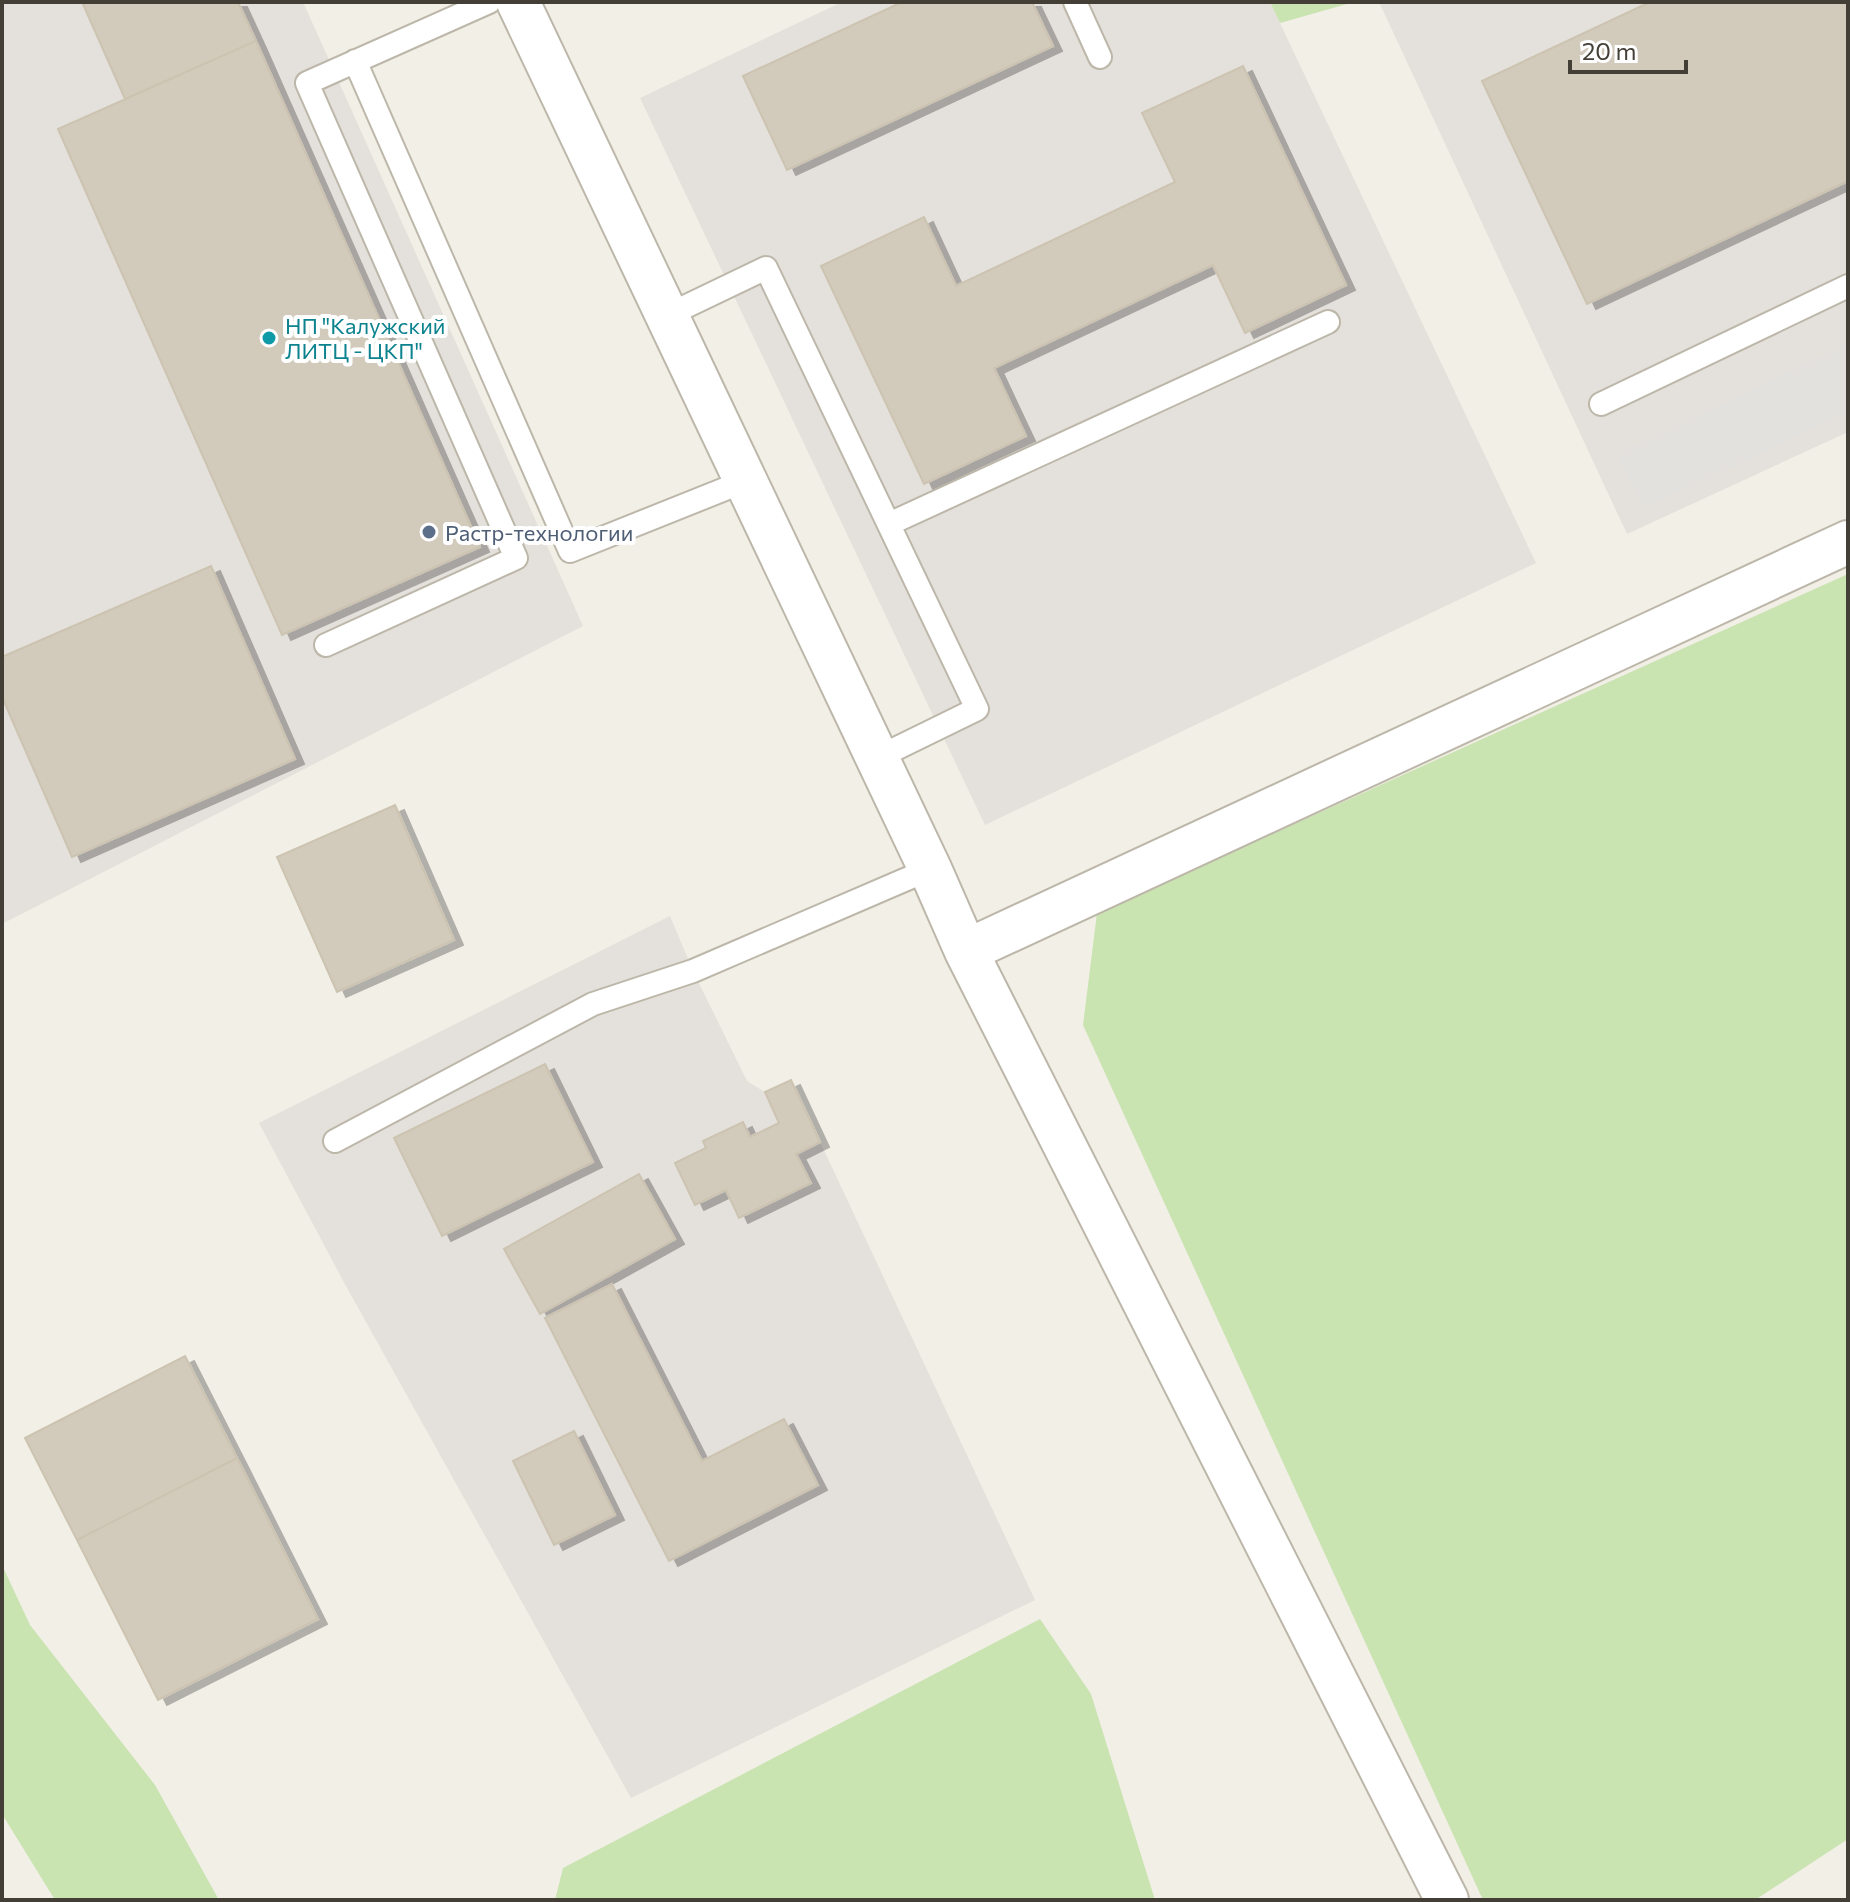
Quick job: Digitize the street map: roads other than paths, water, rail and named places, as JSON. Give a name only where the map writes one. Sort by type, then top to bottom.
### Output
[{"type":"street","points":[[518,2],[930,869],[966,951],[1447,1900]]},
{"type":"street","points":[[966,951],[1848,542]]},
{"type":"lane","points":[[326,645],[516,558],[307,83],[489,2]]},
{"type":"lane","points":[[1075,2],[1100,57]]},
{"type":"lane","points":[[355,61],[570,551],[745,481]]},
{"type":"lane","points":[[666,316],[766,268],[889,524],[977,709],[877,758]]},
{"type":"lane","points":[[1601,404],[1848,286]]},
{"type":"lane","points":[[889,524],[1328,322]]},
{"type":"lane","points":[[335,1141],[593,1004],[693,971],[930,869]]},
{"type":"place","name":"НП \"Калужский ЛИТЦ - ЦКП\"","points":[[269,338]]},
{"type":"place","name":"Растр-технологии","points":[[429,532]]}]
